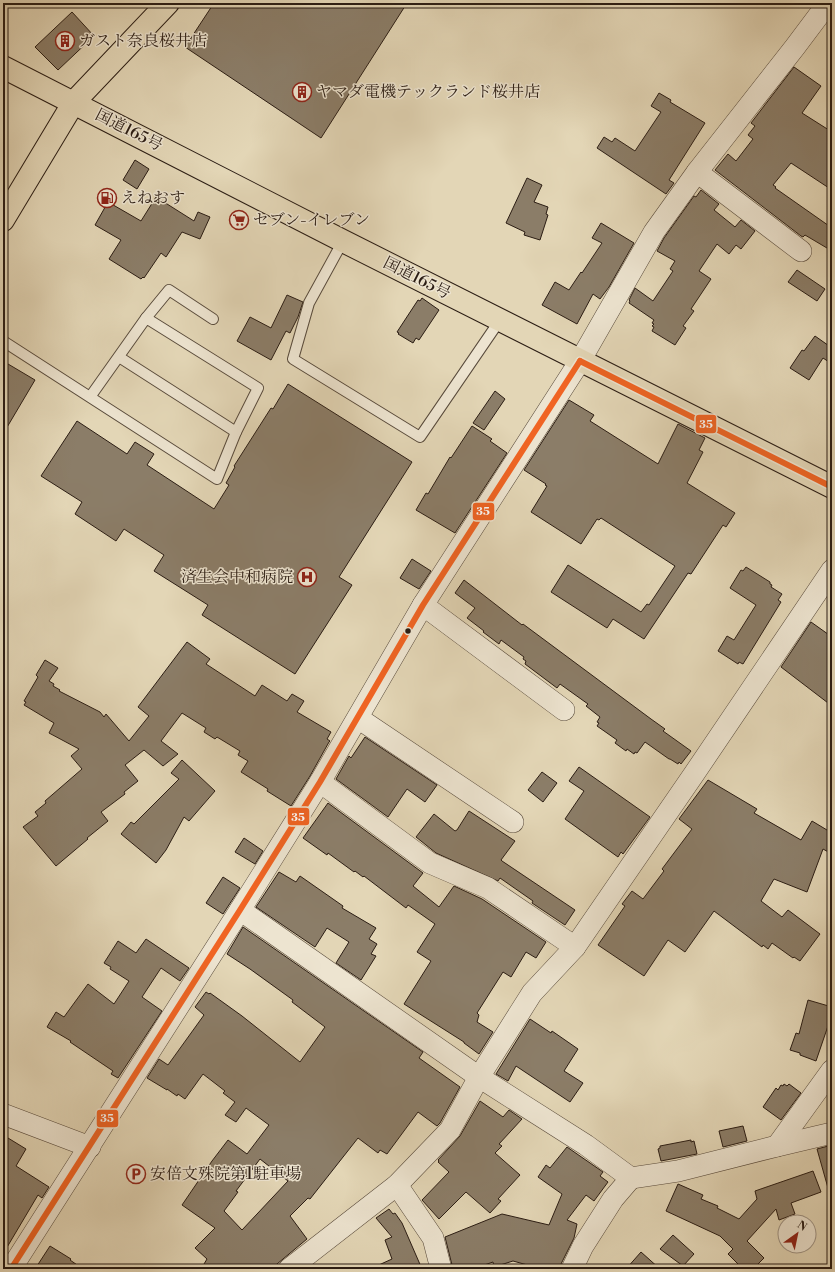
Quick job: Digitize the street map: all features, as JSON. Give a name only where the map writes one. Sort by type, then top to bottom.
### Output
[{"type":"main road","points":[[3,220],[74,102],[168,3]]},
{"type":"main road","name":"国道165号","points":[[3,67],[580,361],[832,487]]},
{"type":"street","points":[[11,1269],[320,782],[423,605],[580,361],[654,232],[697,172],[828,3]]},
{"type":"street","points":[[697,172],[801,251]]},
{"type":"street","points":[[289,1269],[397,1186],[450,1130],[479,1077],[532,993],[575,947],[832,570]]},
{"type":"street","points":[[423,605],[564,710]]},
{"type":"street","points":[[358,718],[513,822]]},
{"type":"street","points":[[320,782],[430,863],[488,888],[575,947]]},
{"type":"street","points":[[240,910],[479,1077],[586,1145],[631,1178]]},
{"type":"street","points":[[777,1146],[826,1090],[832,1070]]},
{"type":"street","points":[[3,1114],[90,1146]]},
{"type":"street","points":[[572,1269],[583,1246],[613,1199],[631,1178],[678,1171],[832,1134]]},
{"type":"street","points":[[397,1186],[433,1238],[442,1269]]},
{"type":"lane","points":[[344,241],[309,303],[293,359],[420,437],[500,320]]},
{"type":"lane","points":[[90,397],[146,318],[169,290],[213,319]]},
{"type":"lane","points":[[3,342],[217,479],[236,432],[258,388],[146,318]]},
{"type":"lane","points":[[119,356],[236,432]]},
{"type":"building","name":"ヤマダ電機テックランド桜井店","points":[[214,3],[407,3],[321,138],[185,47]]},
{"type":"building","name":"ガスト奈良桜井店","points":[[72,12],[94,36],[58,70],[35,47]]},
{"type":"building","points":[[794,67],[821,86],[802,113],[832,132],[832,190],[791,163],[773,185],[776,187],[775,188],[832,228],[832,251],[805,235],[803,237],[801,236],[715,170],[728,154],[736,161],[753,139],[748,135],[755,126],[751,123]]},
{"type":"building","points":[[659,93],[671,100],[670,102],[705,123],[669,180],[674,183],[666,194],[597,148],[604,137],[612,142],[615,138],[635,151],[661,112],[651,106]]},
{"type":"building","points":[[135,160],[149,169],[137,189],[123,180]]},
{"type":"building","points":[[527,178],[542,185],[534,202],[548,207],[546,214],[548,215],[540,240],[524,235],[525,232],[506,223]]},
{"type":"building","points":[[701,190],[719,204],[714,210],[735,227],[741,220],[755,231],[741,249],[736,245],[729,254],[717,244],[699,271],[711,279],[691,309],[694,311],[683,326],[686,328],[675,345],[652,331],[654,327],[652,326],[654,324],[652,323],[654,320],[629,303],[629,300],[635,288],[653,301],[673,271],[670,269],[675,261],[657,251],[664,238],[694,196],[696,197]]},
{"type":"building","points":[[156,197],[194,221],[198,212],[210,217],[200,239],[182,232],[166,257],[161,253],[144,278],[143,277],[141,279],[109,259],[121,240],[95,225],[108,202],[141,221]]},
{"type":"building","points":[[601,223],[634,243],[609,287],[600,299],[593,294],[577,324],[542,305],[555,282],[569,290],[581,272],[582,273],[602,243],[592,238]]},
{"type":"building","points":[[797,270],[825,289],[817,301],[788,282]]},
{"type":"building","points":[[287,295],[303,302],[290,333],[286,331],[271,360],[237,341],[250,317],[271,328]]},
{"type":"building","points":[[422,298],[439,310],[419,340],[416,338],[413,343],[397,332],[418,300],[420,301]]},
{"type":"building","points":[[815,336],[832,348],[832,364],[823,358],[809,380],[790,368],[802,350],[804,351]]},
{"type":"building","points":[[3,361],[35,380],[3,434]]},
{"type":"building","name":"済生会中和病院","points":[[288,384],[412,462],[339,577],[352,585],[295,674],[202,615],[208,605],[154,571],[164,555],[124,529],[116,541],[75,514],[82,502],[41,476],[77,421],[127,454],[135,442],[154,454],[147,465],[214,509],[229,485],[226,483],[235,467],[234,466],[271,408],[273,409]]},
{"type":"building","points":[[495,391],[505,399],[484,430],[473,423]]},
{"type":"building","points":[[569,400],[594,415],[590,421],[658,464],[678,424],[705,438],[699,450],[703,452],[687,483],[735,513],[726,527],[723,525],[691,574],[688,573],[644,639],[613,619],[607,628],[551,592],[568,565],[641,612],[647,604],[649,605],[675,566],[601,518],[599,520],[597,519],[581,544],[531,512],[547,486],[524,470]]},
{"type":"building","points":[[472,426],[492,439],[490,441],[507,453],[455,533],[416,510]]},
{"type":"building","points":[[412,559],[431,571],[419,589],[400,578]]},
{"type":"building","points":[[746,567],[770,582],[772,585],[771,587],[782,594],[778,600],[781,602],[743,664],[739,662],[738,664],[718,651],[727,636],[734,640],[756,605],[730,588],[741,570],[743,571]]},
{"type":"building","points":[[464,580],[522,625],[523,624],[665,729],[663,731],[691,751],[681,764],[669,759],[645,742],[637,753],[635,752],[634,754],[627,749],[626,751],[615,743],[617,740],[597,726],[599,723],[597,722],[600,717],[586,706],[588,704],[560,684],[557,688],[525,664],[526,661],[523,659],[524,657],[501,640],[499,644],[483,632],[484,631],[467,618],[475,608],[455,593]]},
{"type":"building","points":[[811,622],[832,637],[832,706],[781,667]]},
{"type":"building","points":[[187,642],[210,659],[206,664],[255,696],[262,685],[287,701],[292,694],[304,701],[297,712],[331,732],[327,739],[330,741],[310,776],[291,806],[241,772],[248,761],[238,755],[240,751],[217,737],[215,739],[204,732],[206,728],[182,713],[161,741],[178,754],[163,766],[144,750],[125,765],[138,781],[124,792],[125,794],[101,812],[108,821],[56,866],[23,827],[38,816],[35,812],[46,803],[45,801],[82,769],[71,756],[79,749],[49,733],[54,723],[24,705],[26,702],[24,701],[38,677],[36,675],[45,660],[58,668],[49,681],[54,684],[53,686],[60,690],[59,691],[100,712],[104,717],[106,714],[129,741],[149,716],[138,707]]},
{"type":"building","points":[[365,737],[437,785],[425,802],[407,789],[388,817],[336,779],[349,756],[351,758]]},
{"type":"building","points":[[182,760],[215,791],[189,821],[184,817],[166,850],[156,863],[121,834],[131,822],[134,824],[179,779],[171,773]]},
{"type":"building","points":[[579,767],[650,817],[623,854],[621,852],[618,857],[565,819],[584,791],[569,781]]},
{"type":"building","points":[[542,772],[557,783],[543,802],[528,790]]},
{"type":"building","points":[[708,780],[757,809],[754,813],[801,840],[812,821],[832,833],[832,854],[823,849],[807,892],[774,879],[761,901],[782,917],[788,910],[820,934],[800,961],[794,957],[793,958],[772,943],[768,949],[763,945],[762,947],[714,911],[685,952],[668,940],[644,976],[598,945],[625,906],[622,904],[632,891],[643,899],[664,871],[662,869],[692,829],[679,819]]},
{"type":"building","points":[[328,803],[423,873],[413,886],[439,907],[454,886],[482,899],[546,942],[536,958],[526,952],[511,977],[503,972],[477,1013],[479,1015],[477,1022],[493,1032],[479,1054],[464,1042],[404,1004],[431,961],[417,952],[435,924],[408,905],[406,908],[364,876],[363,877],[355,871],[354,872],[328,853],[327,855],[303,838]]},
{"type":"building","points":[[469,811],[515,841],[501,860],[502,861],[575,910],[565,925],[532,903],[533,901],[500,878],[498,881],[436,853],[416,837],[434,814],[455,831]]},
{"type":"building","points":[[244,838],[263,851],[255,864],[235,852]]},
{"type":"building","points":[[279,872],[296,882],[300,876],[343,906],[342,908],[376,928],[369,939],[377,944],[371,954],[376,956],[361,980],[336,963],[349,942],[327,928],[315,947],[256,907]]},
{"type":"building","points":[[223,877],[240,888],[223,914],[206,903]]},
{"type":"building","points":[[243,927],[423,1052],[419,1058],[460,1087],[437,1126],[418,1112],[387,1154],[380,1150],[378,1153],[358,1138],[310,1199],[308,1198],[290,1216],[307,1239],[271,1269],[201,1269],[207,1259],[195,1248],[215,1228],[182,1205],[228,1140],[247,1154],[269,1125],[246,1108],[236,1122],[225,1115],[235,1102],[223,1093],[225,1091],[203,1074],[185,1099],[178,1094],[177,1096],[147,1078],[159,1059],[168,1065],[204,1015],[195,1007],[206,992],[209,994],[210,993],[242,1016],[300,1062],[325,1027],[292,1002],[293,1000],[227,954]],"holes":[[[260,1159],[288,1181],[242,1230],[224,1211],[238,1192],[236,1191]]]},
{"type":"building","points":[[146,939],[189,968],[180,981],[161,968],[142,997],[162,1011],[118,1078],[111,1074],[113,1071],[70,1042],[71,1041],[47,1027],[56,1012],[64,1017],[88,984],[114,1004],[129,981],[110,969],[111,967],[104,963],[118,941],[136,953]]},
{"type":"building","points":[[808,1000],[832,1007],[829,1023],[816,1061],[790,1050],[796,1033],[799,1034]]},
{"type":"building","points":[[530,1019],[551,1033],[552,1031],[578,1049],[564,1071],[583,1083],[570,1102],[516,1066],[508,1081],[496,1074]]},
{"type":"building","points":[[784,1084],[787,1086],[789,1084],[801,1093],[781,1120],[763,1107],[776,1088],[778,1090],[781,1085],[783,1086]]},
{"type":"building","points":[[480,1101],[503,1117],[509,1110],[522,1119],[499,1144],[502,1146],[495,1153],[520,1175],[498,1199],[501,1201],[490,1213],[466,1192],[439,1219],[422,1200],[449,1172],[438,1162],[438,1160],[460,1136]]},
{"type":"building","points":[[743,1126],[747,1141],[723,1147],[719,1131]]},
{"type":"building","points":[[8,1138],[26,1149],[16,1166],[49,1187],[42,1198],[38,1195],[3,1254],[3,1145]]},
{"type":"building","points":[[691,1140],[691,1142],[694,1141],[697,1154],[661,1161],[658,1149],[660,1146]]},
{"type":"building","points":[[832,1145],[832,1188],[828,1188],[817,1149]]},
{"type":"building","points":[[567,1147],[603,1172],[600,1176],[608,1182],[594,1201],[586,1195],[567,1220],[577,1224],[574,1238],[560,1269],[531,1269],[531,1266],[513,1261],[494,1267],[493,1262],[473,1269],[453,1269],[445,1237],[502,1214],[549,1225],[562,1194],[538,1177],[546,1165],[550,1168]]},
{"type":"building","points":[[813,1171],[821,1192],[791,1203],[795,1214],[777,1214],[776,1209],[747,1241],[764,1258],[753,1269],[743,1269],[728,1254],[733,1249],[720,1236],[666,1211],[678,1184],[703,1195],[701,1199],[718,1206],[717,1208],[739,1219],[757,1199],[755,1191]]},
{"type":"building","points":[[389,1209],[393,1214],[395,1213],[402,1223],[422,1269],[370,1269],[392,1259],[385,1240],[392,1237],[376,1218]]},
{"type":"building","points":[[673,1235],[694,1254],[683,1266],[660,1249]]},
{"type":"building","points":[[50,1246],[71,1259],[70,1260],[83,1269],[35,1269]]},
{"type":"building","points":[[641,1252],[660,1269],[626,1269]]},
{"type":"transit line","name":"35","points":[[580,361],[832,487]]},
{"type":"transit line","name":"35","points":[[11,1269],[320,782],[423,605],[580,361]]},
{"type":"place","name":"ガスト奈良桜井店","points":[[65,41]]},
{"type":"place","name":"ヤマダ電機テックランド桜井店","points":[[302,92]]},
{"type":"place","name":"えねおす","points":[[107,198]]},
{"type":"place","name":"セブン-イレブン","points":[[239,220]]},
{"type":"place","name":"済生会中和病院","points":[[307,577]]},
{"type":"place","name":"安倍文殊院第1駐車場","points":[[136,1174]]}]
